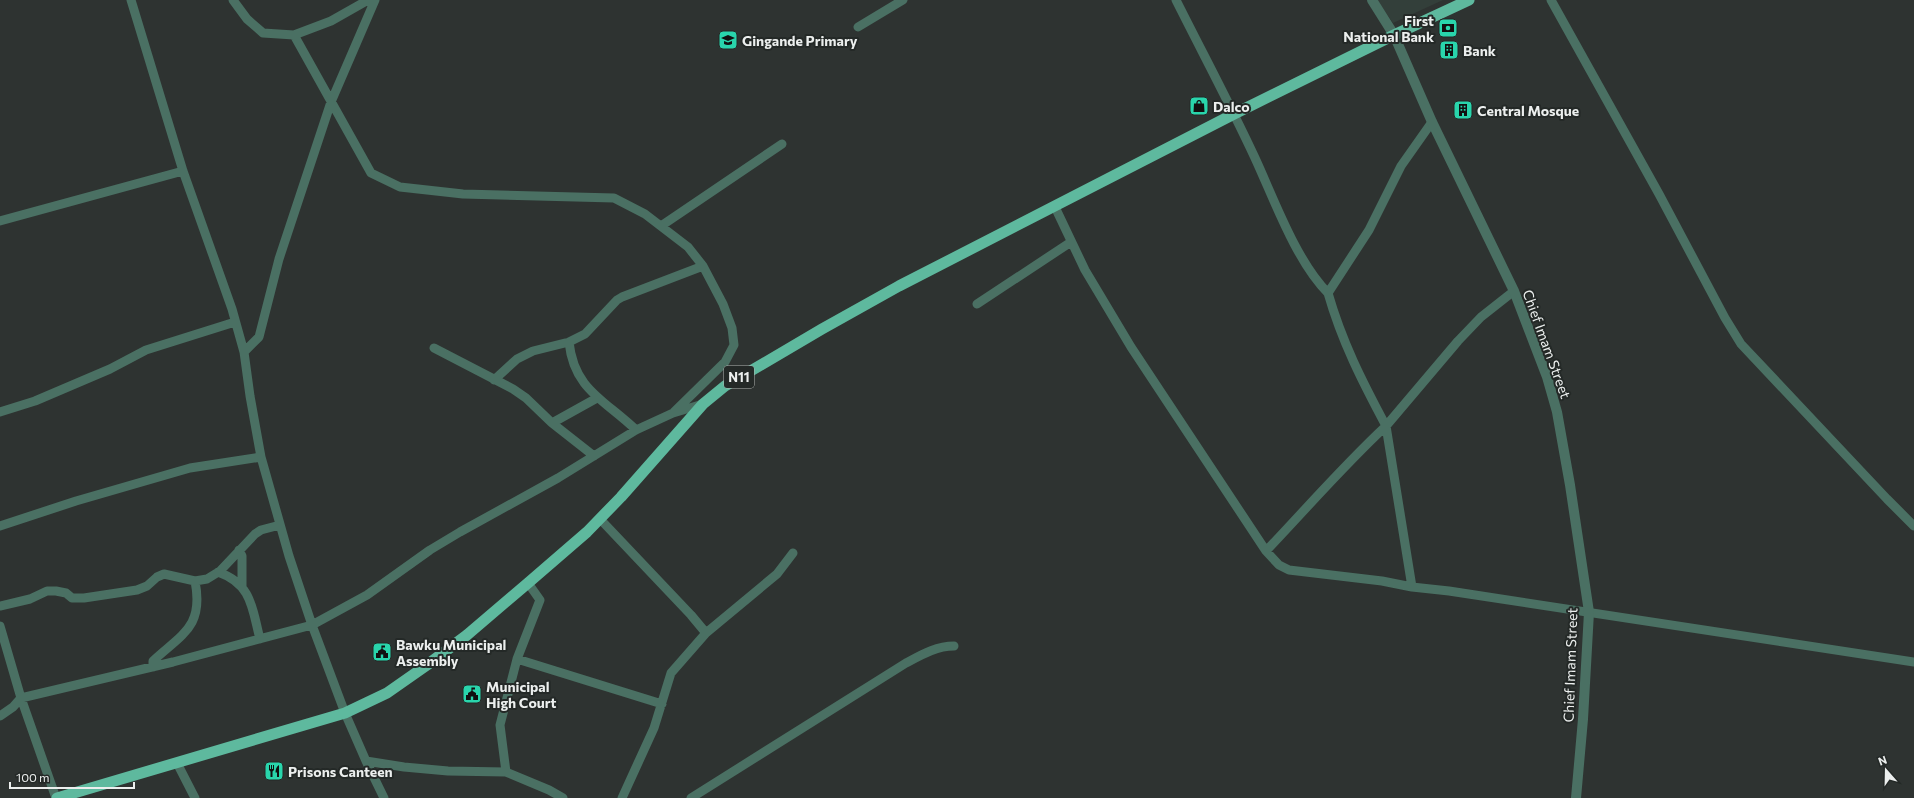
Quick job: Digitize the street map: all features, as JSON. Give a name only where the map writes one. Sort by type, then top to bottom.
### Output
[{"type":"highway","name":"N11","points":[[57,798],[345,713],[387,693],[467,635],[600,519],[703,404],[725,386],[899,286],[1234,114],[1394,35],[1469,0]]},
{"type":"street","points":[[131,0],[182,171],[235,322],[244,352],[261,458],[280,525],[312,625],[345,713],[384,798]]},
{"type":"street","points":[[233,0],[247,19],[263,33],[294,35],[331,21],[368,0]]},
{"type":"street","points":[[244,352],[259,337],[279,259],[332,102],[375,0]]},
{"type":"street","points":[[858,27],[903,0]]},
{"type":"street","points":[[1176,0],[1234,114],[1302,257],[1312,274],[1328,293],[1343,340],[1386,426],[1392,475],[1412,587]]},
{"type":"street","name":"Chief Imam Street","points":[[1372,0],[1394,35],[1432,122],[1514,291],[1547,377],[1556,412],[1570,485],[1589,612],[1583,719],[1576,798]]},
{"type":"street","points":[[1551,0],[1659,194],[1724,318],[1741,344],[1914,526]]},
{"type":"street","points":[[294,35],[371,173],[400,187],[463,194],[614,198],[645,214],[688,247],[703,266],[732,328],[734,345],[725,362],[673,413]]},
{"type":"street","points":[[1328,293],[1369,230],[1401,166],[1432,122]]},
{"type":"street","points":[[661,226],[782,144]]},
{"type":"street","points":[[0,221],[182,171]]},
{"type":"street","points":[[1055,207],[1085,270],[1131,347],[1266,551],[1279,565],[1289,570],[1382,581],[1412,587],[1449,591],[1914,662]]},
{"type":"street","points":[[977,304],[1071,242]]},
{"type":"street","points":[[494,380],[517,359],[533,351],[569,342],[585,334],[622,296],[703,266]]},
{"type":"street","points":[[1266,551],[1351,459],[1386,426],[1458,341],[1482,317],[1514,291]]},
{"type":"street","points":[[0,412],[42,398],[110,369],[146,350],[235,322]]},
{"type":"street","points":[[569,342],[570,356],[574,368],[581,380],[596,398],[610,406],[636,430]]},
{"type":"street","points":[[434,348],[526,398],[552,423],[594,456]]},
{"type":"street","points":[[552,423],[596,398]]},
{"type":"street","points":[[0,716],[14,707],[21,698],[312,625],[367,595],[430,550],[558,478],[636,430],[673,413],[703,404]]},
{"type":"street","points":[[0,526],[76,501],[190,468],[261,458]]},
{"type":"street","points":[[600,519],[691,615],[706,633]]},
{"type":"street","points":[[0,606],[30,599],[47,592],[56,591],[66,593],[72,598],[84,598],[137,590],[147,586],[157,577],[164,574],[195,581],[207,579],[218,572],[261,530],[280,525]]},
{"type":"street","points":[[239,550],[242,556],[242,587]]},
{"type":"street","points":[[622,798],[654,728],[671,673],[706,633],[777,574],[793,553]]},
{"type":"street","points":[[218,572],[230,576],[242,587],[249,602],[260,639]]},
{"type":"street","points":[[153,666],[153,661],[193,624],[197,604],[195,581]]},
{"type":"street","points":[[506,772],[500,725],[517,659],[540,600],[528,583]]},
{"type":"street","points":[[0,626],[21,698],[57,798]]},
{"type":"street","points":[[691,798],[906,663],[931,650],[944,646],[954,646]]},
{"type":"street","points":[[517,659],[662,704]]},
{"type":"street","points":[[366,761],[404,767],[448,771],[506,772],[549,790],[563,798]]},
{"type":"street","points":[[177,763],[195,798]]},
{"type":"shaded area","points":[[1377,0],[1443,0],[1393,23]]},
{"type":"place","name":"First National Bank","points":[[1448,28]]},
{"type":"place","name":"Gingande Primary","points":[[728,40]]},
{"type":"place","name":"Bank","points":[[1449,50]]},
{"type":"place","name":"Dalco","points":[[1199,106]]},
{"type":"place","name":"Central Mosque","points":[[1463,110]]},
{"type":"place","name":"Bawku Municipal Assembly","points":[[382,652]]},
{"type":"place","name":"Municipal High Court","points":[[472,694]]},
{"type":"place","name":"Prisons Canteen","points":[[274,771]]}]
